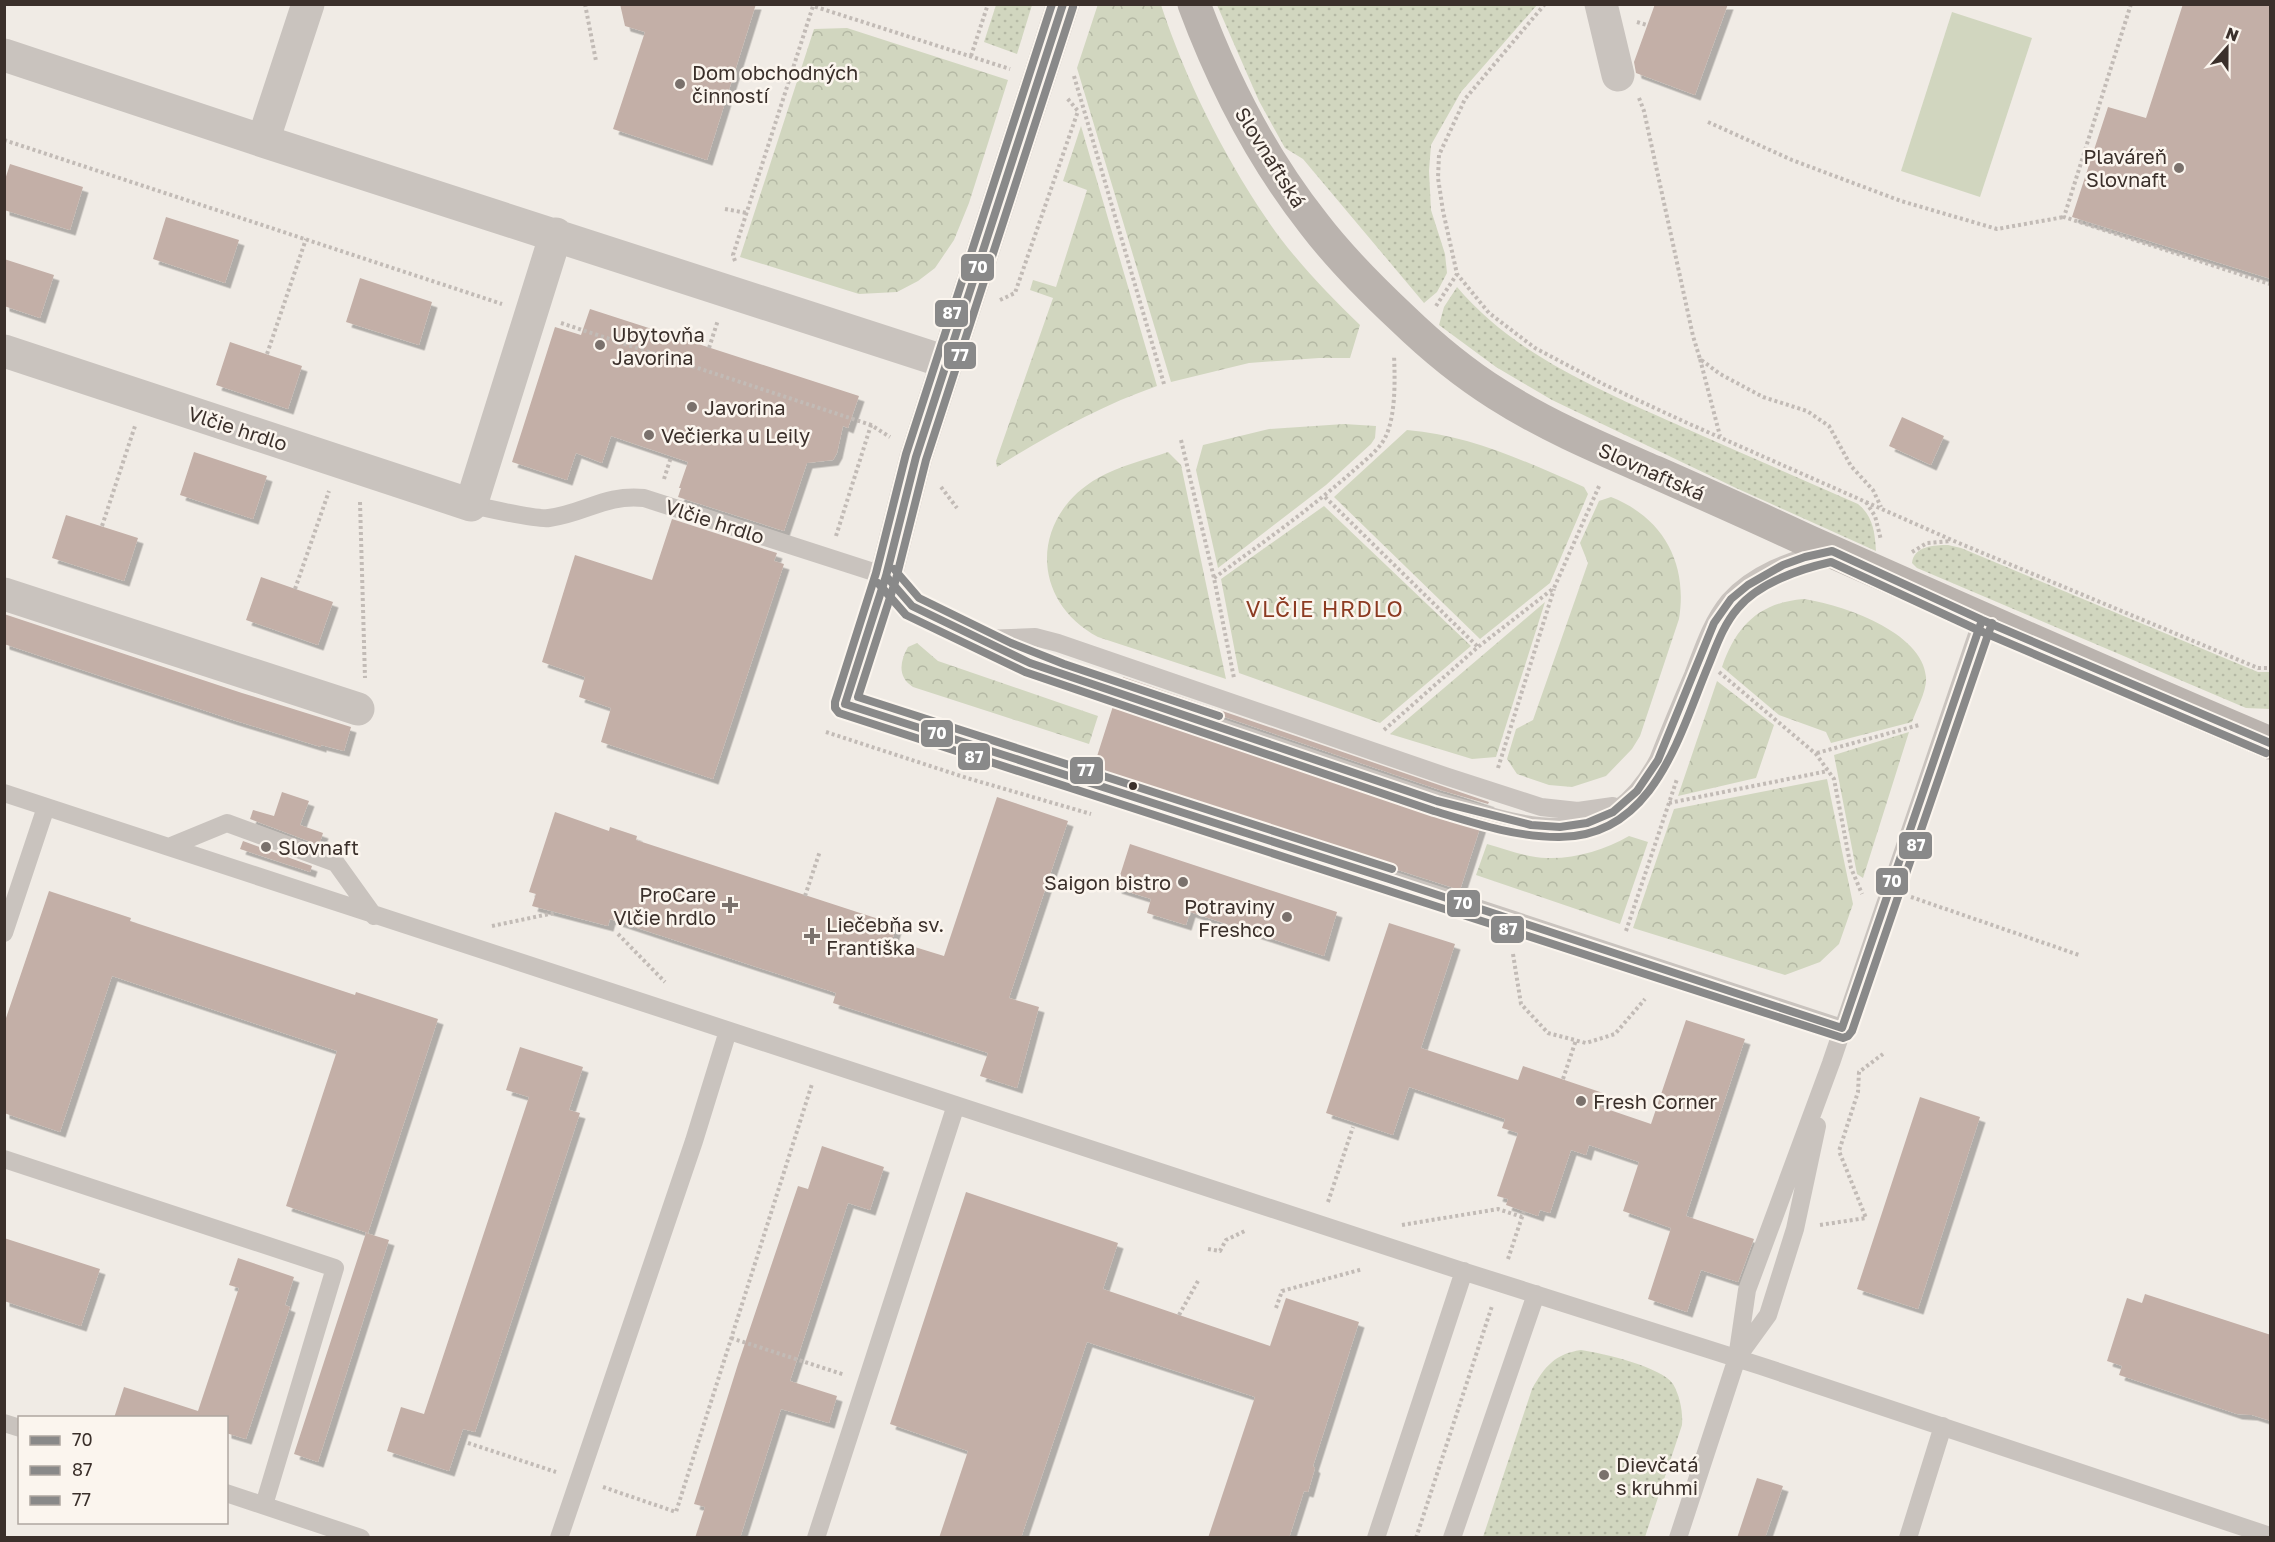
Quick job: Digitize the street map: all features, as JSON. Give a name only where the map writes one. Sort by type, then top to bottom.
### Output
[{"type":"main road","name":"Slovnaftská","points":[[1194,4],[1225,80],[1246,121],[1289,190],[1340,256],[1449,362],[1543,421],[1589,443],[1982,620],[2271,744]]},
{"type":"street","points":[[263,141],[308,4]]},
{"type":"street","points":[[886,576],[916,457],[1063,4]]},
{"type":"street","points":[[1601,4],[1627,82]]},
{"type":"street","points":[[4,55],[946,362]]},
{"type":"street","points":[[471,506],[556,234]]},
{"type":"street","name":"Vlčie hrdlo","points":[[4,351],[471,506]]},
{"type":"street","points":[[4,594],[358,709]]},
{"type":"lane","name":"Vlčie hrdlo","points":[[471,506],[547,519],[574,513],[610,499],[626,496],[644,498],[886,576]]},
{"type":"lane","points":[[886,576],[912,606],[975,638],[1060,674],[1437,801],[1502,819],[1556,828],[1574,827],[1593,822],[1628,802],[1647,780],[1658,760],[1714,623],[1731,599],[1748,585],[1783,565],[1804,557],[1832,551]]},
{"type":"lane","points":[[886,576],[845,704],[1842,1028]]},
{"type":"lane","points":[[1678,1538],[1737,1358],[1747,1290],[1831,1063],[1982,620]]},
{"type":"lane","points":[[975,638],[1035,637],[1058,643],[1541,807],[1578,811],[1628,802]]},
{"type":"lane","points":[[4,793],[171,846],[374,916],[1737,1358],[2271,1536]]},
{"type":"lane","points":[[4,933],[46,807]]},
{"type":"lane","points":[[171,846],[227,823],[336,863],[374,916]]},
{"type":"lane","points":[[559,1538],[729,1031]]},
{"type":"lane","points":[[1737,1358],[1768,1315],[1795,1229],[1831,1063]]},
{"type":"lane","points":[[816,1538],[956,1105]]},
{"type":"lane","points":[[4,1158],[335,1268],[264,1505]]},
{"type":"lane","points":[[1376,1538],[1464,1271]]},
{"type":"lane","points":[[1452,1538],[1536,1294]]},
{"type":"lane","points":[[1908,1538],[1942,1426]]},
{"type":"lane","points":[[228,1494],[361,1538]]},
{"type":"path","points":[[585,4],[596,61]]},
{"type":"path","points":[[971,56],[988,4]]},
{"type":"path","points":[[2064,217],[2131,4]]},
{"type":"path","points":[[709,348],[735,264],[733,255],[811,5],[1014,70]]},
{"type":"path","points":[[1545,5],[1466,99],[1439,155],[1438,178],[1457,274],[1489,313],[1535,348],[1603,384],[1954,541],[2258,668],[2271,668]]},
{"type":"path","points":[[1074,74],[1164,384]]},
{"type":"path","points":[[1627,82],[1644,111],[1693,336],[1720,437]]},
{"type":"path","points":[[1708,122],[1792,160],[1880,193],[1997,229],[2064,217],[2271,284]]},
{"type":"path","points":[[4,140],[531,314]]},
{"type":"path","points":[[725,208],[747,213]]},
{"type":"path","points":[[267,354],[306,239]]},
{"type":"path","points":[[1214,578],[1325,496],[1375,451],[1385,437],[1395,384],[1393,347],[1415,330]]},
{"type":"path","points":[[582,331],[871,425],[835,541]]},
{"type":"path","points":[[1700,359],[1720,374],[1763,397],[1807,411],[1829,426],[1851,465],[1873,490],[1881,508]]},
{"type":"path","points":[[102,526],[144,397]]},
{"type":"path","points":[[1181,440],[1214,578],[1236,687]]},
{"type":"path","points":[[295,589],[349,465]]},
{"type":"path","points":[[349,465],[365,674],[358,709]]},
{"type":"path","points":[[1496,774],[1554,588],[1600,484]]},
{"type":"path","points":[[1325,496],[1478,648]]},
{"type":"path","points":[[1865,501],[1875,516],[1882,546]]},
{"type":"path","points":[[1911,552],[1927,543],[1954,541]]},
{"type":"path","points":[[1379,735],[1478,648],[1554,588]]},
{"type":"path","points":[[1714,668],[1816,754],[1834,779],[1851,868],[1862,895]]},
{"type":"path","points":[[1816,754],[1920,724]]},
{"type":"path","points":[[826,732],[967,778],[1091,814]]},
{"type":"path","points":[[1669,803],[1828,771]]},
{"type":"path","points":[[1626,932],[1678,775]]},
{"type":"path","points":[[806,896],[820,851]]},
{"type":"path","points":[[1911,897],[2079,955]]},
{"type":"path","points":[[485,927],[554,913]]},
{"type":"path","points":[[618,934],[703,1022]]},
{"type":"path","points":[[1513,954],[1521,1004],[1548,1033],[1586,1043],[1615,1034],[1645,999]]},
{"type":"path","points":[[1563,1079],[1576,1040]]},
{"type":"path","points":[[1795,1229],[1866,1218],[1839,1150],[1858,1092],[1859,1072],[1883,1054]]},
{"type":"path","points":[[468,1443],[676,1512],[819,1060]]},
{"type":"path","points":[[1328,1202],[1353,1127]]},
{"type":"path","points":[[1317,1199],[1338,1206]]},
{"type":"path","points":[[1398,1226],[1498,1209],[1522,1217]]},
{"type":"path","points":[[1416,1538],[1524,1211]]},
{"type":"path","points":[[1208,1249],[1220,1251],[1226,1240],[1247,1230]]},
{"type":"path","points":[[1276,1308],[1282,1291],[1363,1269]]},
{"type":"path","points":[[1179,1315],[1197,1281]]},
{"type":"path","points":[[731,1338],[866,1382]]},
{"type":"green space","points":[[1098,4],[1161,5],[1193,88],[1250,193],[1298,260],[1360,325],[1350,358],[1249,363],[1171,382],[1077,68]]},
{"type":"green space","points":[[996,5],[1032,5],[1017,54],[984,42]]},
{"type":"green space","points":[[1217,5],[1537,5],[1461,92],[1431,145],[1429,171],[1431,210],[1445,254],[1447,273],[1437,292],[1424,303],[1303,159],[1285,148],[1259,101]]},
{"type":"green space","points":[[1952,12],[2032,38],[1980,197],[1901,171]]},
{"type":"green space","points":[[847,28],[1008,80],[969,203],[954,240],[935,268],[918,281],[897,292],[859,294],[740,257],[814,29]]},
{"type":"green space","points":[[1081,126],[1157,386],[1075,422],[997,467],[996,461],[1053,298],[1030,290],[1033,280],[1056,287],[1087,190],[1063,181]]},
{"type":"green space","points":[[1457,287],[1480,312],[1506,334],[1563,370],[1625,401],[1858,504],[1870,519],[1876,551],[1736,488],[1552,400],[1496,367],[1439,325],[1444,307]]},
{"type":"green space","points":[[1344,424],[1376,426],[1375,438],[1326,485],[1218,568],[1196,470],[1203,445],[1269,429]]},
{"type":"green space","points":[[1407,430],[1453,438],[1498,451],[1584,487],[1588,494],[1550,583],[1480,639],[1334,497]]},
{"type":"green space","points":[[1168,452],[1181,465],[1226,679],[1098,637],[1075,621],[1059,602],[1050,580],[1047,558],[1050,535],[1060,514],[1076,494],[1106,474]]},
{"type":"green space","points":[[1611,497],[1630,506],[1645,517],[1668,545],[1680,580],[1679,619],[1640,736],[1632,749],[1606,776],[1572,787],[1549,785],[1517,774],[1507,759],[1516,729],[1533,720],[1588,563],[1580,543],[1599,501]]},
{"type":"green space","points":[[1324,506],[1471,646],[1380,723],[1239,673],[1221,579]]},
{"type":"green space","points":[[1948,545],[1961,548],[2258,672],[2270,672],[2270,709],[2246,708],[1917,568],[1912,563],[1916,553],[1921,550],[1931,546]]},
{"type":"green space","points":[[1803,599],[1858,614],[1896,634],[1911,647],[1921,661],[1926,677],[1923,694],[1912,722],[1831,743],[1826,732],[1779,715],[1722,667],[1734,640],[1751,619],[1762,611],[1787,601]]},
{"type":"green space","points":[[1545,602],[1496,757],[1472,759],[1390,734]]},
{"type":"green space","points":[[917,643],[938,661],[1098,716],[1089,744],[913,687],[904,678],[901,668],[908,647]]},
{"type":"green space","points":[[1717,681],[1774,725],[1756,778],[1678,796]]},
{"type":"green space","points":[[1909,732],[1863,878],[1857,874],[1834,755]]},
{"type":"green space","points":[[1827,779],[1853,904],[1839,944],[1820,962],[1785,975],[1633,928],[1674,809]]},
{"type":"green space","points":[[1629,836],[1648,842],[1620,924],[1476,875],[1487,844],[1532,857],[1558,858],[1589,853]]},
{"type":"green space","points":[[1581,1350],[1616,1358],[1657,1372],[1673,1384],[1678,1394],[1682,1425],[1645,1537],[1483,1537],[1532,1389],[1541,1374],[1557,1358]]},
{"type":"building","name":"Dom obchodných činností","points":[[620,4],[756,4],[707,160],[613,129],[645,32],[625,26]]},
{"type":"building","points":[[1655,4],[1728,4],[1695,95],[1636,73],[1634,62]]},
{"type":"building","name":"Plaváreň Slovnaft","points":[[2183,4],[2271,4],[2271,279],[2072,217],[2108,107],[2146,118]]},
{"type":"building","points":[[10,164],[83,187],[70,230],[4,210],[4,183]]},
{"type":"building","points":[[166,217],[239,240],[225,283],[153,259]]},
{"type":"building","points":[[4,259],[54,275],[40,318],[4,306]]},
{"type":"building","points":[[360,278],[432,302],[419,345],[346,322]]},
{"type":"building","name":"Javorina","points":[[590,309],[859,396],[848,428],[843,426],[837,453],[833,460],[807,463],[784,531],[678,497],[688,462],[611,436],[602,463],[576,453],[567,480],[512,462],[555,327],[581,335]]},
{"type":"building","points":[[230,342],[302,366],[288,409],[216,385]]},
{"type":"building","points":[[1902,417],[1944,436],[1931,465],[1889,446]]},
{"type":"building","points":[[194,452],[267,476],[253,519],[180,495]]},
{"type":"building","points":[[66,515],[138,538],[124,581],[52,558]]},
{"type":"building","points":[[672,519],[777,553],[774,561],[784,564],[713,779],[601,742],[611,708],[579,697],[585,677],[542,662],[575,555],[652,580]]},
{"type":"building","points":[[261,577],[333,602],[318,645],[246,620]]},
{"type":"building","points":[[4,614],[351,727],[344,751],[321,745],[321,747],[233,720],[4,644]]},
{"type":"building","points":[[1123,677],[1489,802],[1488,804],[1440,790],[1121,682]]},
{"type":"building","points":[[1114,703],[1434,812],[1481,825],[1460,890],[1092,772]]},
{"type":"building","points":[[282,792],[309,801],[300,825],[323,833],[319,845],[250,819],[253,810],[274,816]]},
{"type":"building","points":[[997,797],[1068,821],[1009,998],[1039,1007],[1017,1088],[980,1076],[988,1053],[833,1003],[836,993],[610,919],[608,926],[532,906],[536,894],[529,892],[555,812],[609,831],[610,827],[637,836],[636,840],[897,925],[892,940],[944,956]]},
{"type":"building","points":[[243,841],[312,866],[310,872],[240,849]]},
{"type":"building","points":[[1130,844],[1337,912],[1324,956],[1190,912],[1186,925],[1147,913],[1151,899],[1116,888]]},
{"type":"building","points":[[49,891],[131,918],[130,921],[355,995],[356,992],[438,1019],[368,1233],[286,1206],[337,1051],[112,976],[60,1132],[4,1113],[4,1024]]},
{"type":"building","points":[[1389,923],[1455,944],[1421,1048],[1518,1080],[1523,1066],[1606,1094],[1601,1107],[1651,1124],[1686,1020],[1745,1039],[1686,1216],[1754,1239],[1738,1282],[1701,1270],[1687,1312],[1648,1299],[1671,1228],[1623,1211],[1639,1162],[1589,1145],[1586,1155],[1571,1150],[1550,1213],[1540,1210],[1538,1216],[1506,1205],[1508,1199],[1497,1196],[1518,1133],[1502,1128],[1505,1119],[1409,1087],[1393,1135],[1326,1113]]},
{"type":"building","points":[[520,1047],[583,1067],[569,1110],[580,1113],[475,1432],[463,1429],[449,1471],[387,1451],[401,1407],[424,1414],[529,1097],[506,1090]]},
{"type":"building","points":[[1920,1097],[1980,1117],[1918,1309],[1857,1289]]},
{"type":"building","points":[[822,1146],[884,1167],[870,1210],[848,1203],[790,1381],[837,1396],[829,1423],[781,1409],[740,1538],[695,1538],[705,1507],[694,1504],[738,1364],[798,1186],[808,1189]]},
{"type":"building","points":[[966,1192],[1118,1243],[1103,1289],[1270,1346],[1286,1298],[1359,1322],[1313,1466],[1315,1468],[1308,1492],[1304,1491],[1289,1538],[1208,1538],[1255,1397],[1087,1342],[1021,1538],[939,1538],[968,1451],[890,1424]]},
{"type":"building","points":[[366,1233],[389,1240],[318,1462],[294,1454]]},
{"type":"building","points":[[4,1238],[100,1269],[81,1326],[4,1301]]},
{"type":"building","points":[[238,1258],[294,1277],[285,1305],[290,1307],[246,1439],[228,1434],[228,1416],[115,1416],[124,1387],[198,1411],[239,1288],[229,1285]]},
{"type":"building","points":[[2145,1294],[2271,1335],[2271,1421],[2252,1415],[2237,1414],[2119,1375],[2122,1366],[2107,1361],[2127,1298],[2142,1303]]},
{"type":"building","points":[[1757,1478],[1783,1486],[1765,1538],[1737,1538]]},
{"type":"transit line","name":"87","points":[[1052,4],[906,454],[876,573],[835,702],[835,708],[839,713],[1843,1038],[1852,1031],[1992,623]]},
{"type":"transit line","name":"70","points":[[1063,4],[916,457],[886,576],[845,704],[1842,1028],[1982,620]]},
{"type":"transit line","name":"77","points":[[1073,7],[926,460],[896,579],[858,697],[1392,869]]},
{"type":"transit line","name":"70","points":[[886,576],[912,606],[1030,663],[1437,801],[1531,825],[1560,827],[1587,823],[1613,812],[1637,791],[1658,760],[1714,623],[1731,599],[1748,585],[1783,565],[1832,551],[1982,620],[2270,743]]},
{"type":"transit line","name":"87","points":[[878,583],[906,615],[1025,672],[1434,811],[1527,835],[1558,837],[1591,833],[1618,820],[1640,801],[1658,778],[1673,750],[1718,642],[1733,614],[1747,599],[1768,584],[1793,573],[1831,562],[1978,630],[2266,753]]},
{"type":"transit line","name":"77","points":[[894,569],[919,598],[1011,643],[1064,664],[1219,716]]},
{"type":"place","name":"Dom obchodných činností","points":[[680,84]]},
{"type":"place","name":"Plaváreň Slovnaft","points":[[2179,168]]},
{"type":"place","name":"Ubytovňa Javorina","points":[[600,345]]},
{"type":"place","name":"Javorina","points":[[692,407]]},
{"type":"place","name":"Večierka u Leily","points":[[649,435]]},
{"type":"place","name":"Slovnaft","points":[[266,847]]},
{"type":"place","name":"Saigon bistro","points":[[1183,882]]},
{"type":"place","name":"ProCare Vlčie hrdlo","points":[[730,905]]},
{"type":"place","name":"Potraviny Freshco","points":[[1287,917]]},
{"type":"place","name":"Liečebňa sv. Františka","points":[[812,936]]},
{"type":"place","name":"Fresh Corner","points":[[1581,1101]]},
{"type":"place","name":"Dievčatá s kruhmi","points":[[1604,1475]]},
{"type":"district","name":"VLČIE HRDLO","points":[[1325,608]]}]
